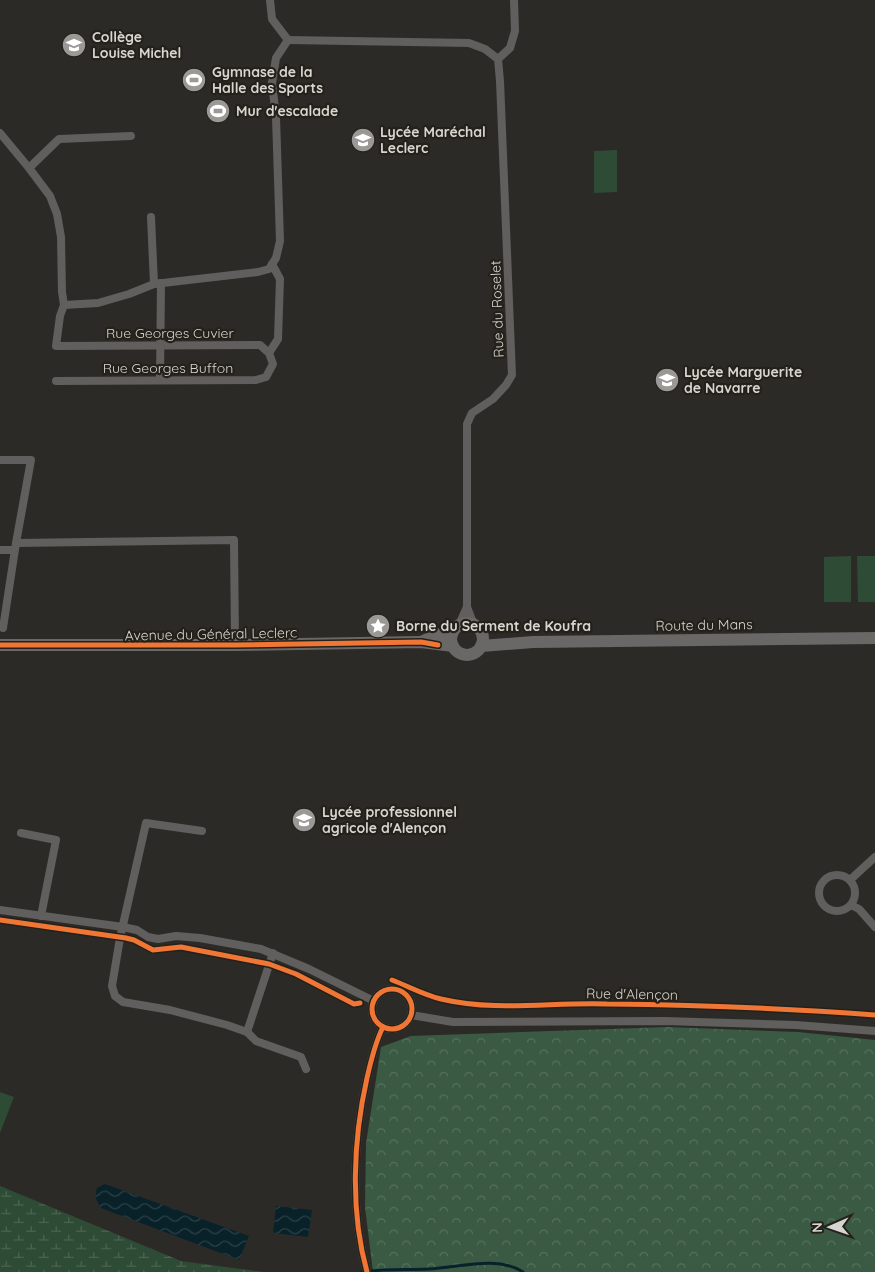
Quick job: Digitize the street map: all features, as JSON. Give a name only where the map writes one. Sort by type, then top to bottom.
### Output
[{"type":"main road","points":[[467,624],[478,629],[483,638],[481,646],[475,653],[464,655],[459,653],[453,646],[452,638],[455,630],[467,624]]},
{"type":"main road","name":"Route du Mans","points":[[478,629],[533,642]]},
{"type":"main road","name":"Avenue du Général Leclerc","points":[[421,642],[455,630]]},
{"type":"main road","name":"Route du Mans","points":[[481,646],[533,642],[875,638]]},
{"type":"main road","name":"Avenue du Général Leclerc","points":[[0,646],[421,642],[453,646]]},
{"type":"street","points":[[270,0],[272,19],[288,40]]},
{"type":"street","points":[[288,40],[469,43],[485,49],[498,59],[510,48],[515,31],[514,0]]},
{"type":"street","points":[[0,134],[30,168],[50,196],[57,214],[61,237],[64,305],[98,303],[157,283],[258,272],[269,269],[276,258],[280,241],[276,117],[272,82],[276,58],[288,40]]},
{"type":"street","name":"Rue du Roselet","points":[[478,629],[467,607],[467,424],[472,413],[500,392],[512,375],[498,59]]},
{"type":"street","points":[[30,168],[59,139],[131,136]]},
{"type":"street","points":[[151,217],[157,283],[160,380]]},
{"type":"street","points":[[269,354],[278,339],[280,278],[272,264]]},
{"type":"street","name":"Rue Georges Cuvier","points":[[64,305],[60,316],[56,346],[260,345],[269,354]]},
{"type":"street","name":"Rue Georges Buffon","points":[[56,382],[256,380],[266,377],[273,364],[269,354]]},
{"type":"street","points":[[0,460],[32,460],[15,547],[3,628]]},
{"type":"street","points":[[0,550],[15,547],[234,540],[236,645]]},
{"type":"street","name":"Rue du Roselet","points":[[455,630],[467,607]]},
{"type":"street","points":[[202,831],[146,823],[117,954],[112,986],[115,996],[124,1002],[170,1010],[247,1032],[256,1041],[301,1057],[306,1069]]},
{"type":"street","points":[[21,833],[56,840],[41,916]]},
{"type":"street","points":[[850,880],[875,857]]},
{"type":"street","points":[[836,874],[846,876],[850,880],[856,892],[854,902],[847,909],[838,912],[828,910],[821,903],[818,894],[820,884],[827,877],[836,874]]},
{"type":"street","points":[[851,905],[859,909],[875,926]]},
{"type":"street","points":[[0,910],[137,930],[148,937],[158,939],[176,936],[200,938],[273,953],[374,1002]]},
{"type":"street","points":[[247,1032],[273,953]]},
{"type":"street","points":[[399,990],[404,993],[411,1003],[411,1015],[405,1024],[400,1027],[394,1029],[383,1027],[375,1019],[373,1013],[374,1002],[381,992],[399,990]]},
{"type":"street","name":"Rue d'Alençon","points":[[411,1015],[453,1022],[664,1021],[796,1025],[875,1031]]},
{"type":"street","points":[[367,1272],[361,1244],[355,1157],[362,1101],[375,1043],[383,1027]]},
{"type":"green space","points":[[617,150],[617,192],[594,193],[594,151]]},
{"type":"green space","points":[[851,556],[851,602],[824,602],[824,557]]},
{"type":"green space","points":[[857,556],[875,556],[875,602],[858,602]]},
{"type":"green space","points":[[667,1027],[798,1032],[875,1040],[875,1272],[373,1272],[365,1207],[366,1143],[381,1047],[411,1036]]},
{"type":"green space","points":[[0,1092],[14,1097],[0,1133]]},
{"type":"green space","points":[[0,1186],[181,1261],[264,1272],[0,1272]]},
{"type":"water","points":[[105,1184],[249,1236],[239,1260],[101,1208],[96,1196],[97,1188]]},
{"type":"water","points":[[276,1206],[312,1210],[308,1237],[273,1233]]},
{"type":"waterway","points":[[371,1271],[429,1269],[489,1263],[513,1267],[523,1272]]},
{"type":"cycle path","points":[[0,645],[235,645],[421,642],[438,645]]},
{"type":"cycle path","points":[[0,920],[126,938],[153,950],[181,947],[269,964],[296,974],[354,1004],[360,1003]]},
{"type":"cycle path","points":[[392,980],[441,999],[482,1005],[674,1005],[875,1015]]},
{"type":"cycle path","points":[[392,989],[406,995],[412,1009],[406,1023],[392,1029],[378,1023],[372,1009],[378,995],[392,989]]},
{"type":"cycle path","points":[[367,1272],[358,1225],[355,1175],[356,1151],[367,1078],[375,1045],[383,1027]]},
{"type":"place","name":"Collège Louise Michel","points":[[74,45]]},
{"type":"place","name":"Gymnase de la Halle des Sports","points":[[194,80]]},
{"type":"place","name":"Mur d'escalade","points":[[218,111]]},
{"type":"place","name":"Lycée Maréchal Leclerc","points":[[363,140]]},
{"type":"place","name":"Lycée Marguerite de Navarre","points":[[667,380]]},
{"type":"place","name":"Borne du Serment de Koufra","points":[[378,626]]},
{"type":"place","name":"Lycée professionnel agricole d'Alençon","points":[[304,820]]}]
